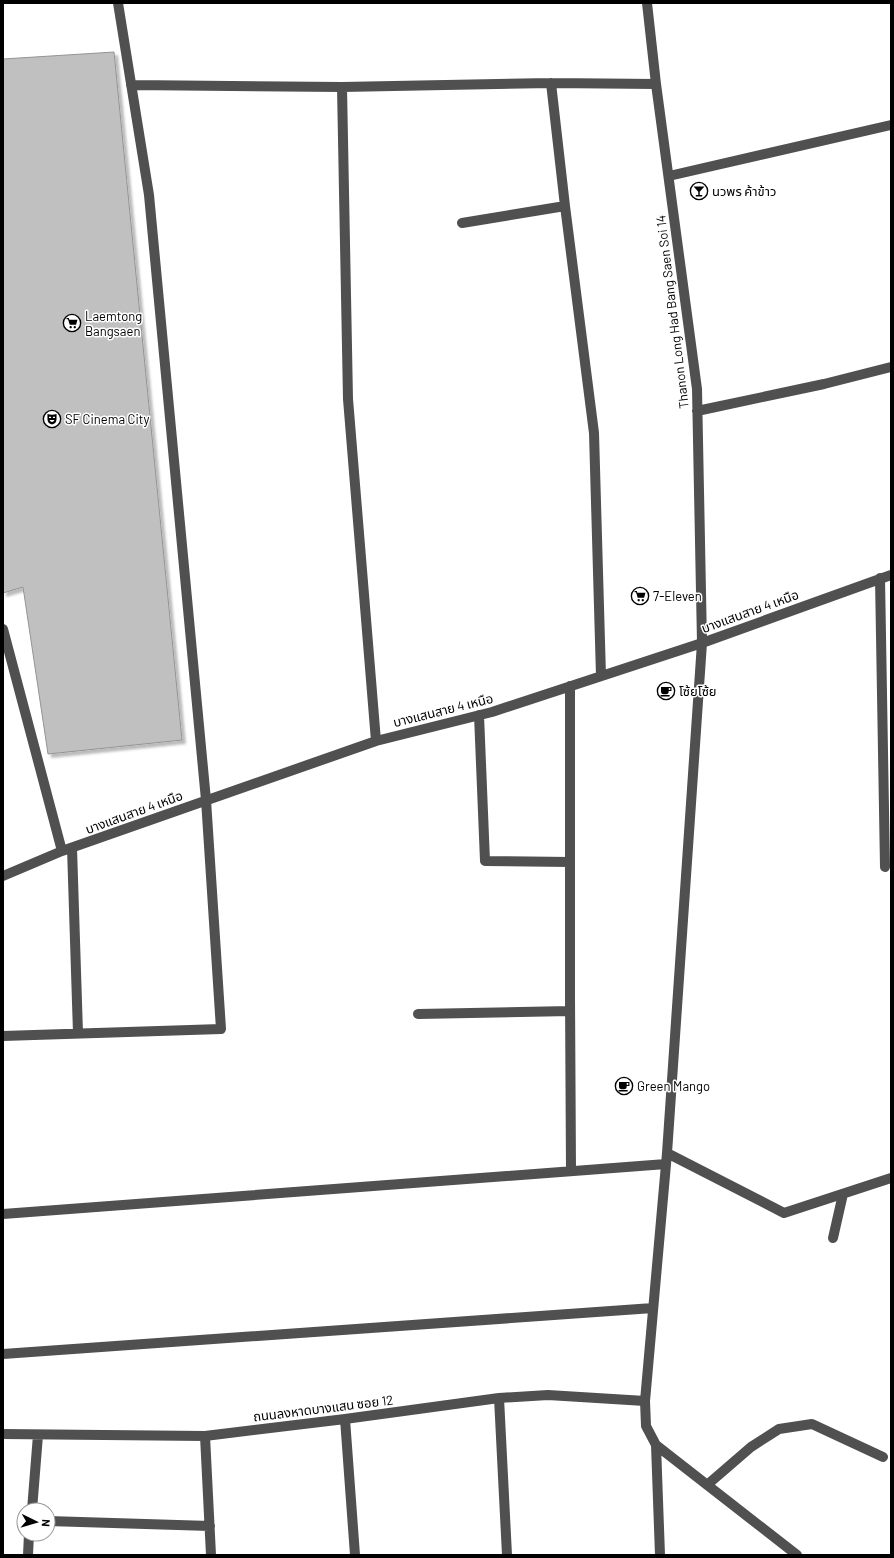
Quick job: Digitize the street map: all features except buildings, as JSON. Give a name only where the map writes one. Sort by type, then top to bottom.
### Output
[{"type":"street","points":[[3,1036],[221,1029],[206,800],[149,195],[118,3]]},
{"type":"street","name":"Thanon Long Had Bang Saen Soi 14","points":[[647,3],[656,84],[697,389],[702,643],[667,1153],[645,1401],[646,1426],[656,1445]]},
{"type":"street","points":[[131,85],[342,87],[551,83],[656,84]]},
{"type":"street","points":[[551,83],[594,433],[601,676]]},
{"type":"street","points":[[342,87],[348,399],[376,741]]},
{"type":"street","points":[[668,176],[891,125]]},
{"type":"street","points":[[462,223],[565,206]]},
{"type":"street","points":[[697,411],[824,384],[891,367]]},
{"type":"street","name":"บางแสนสาย 4 เหนือ","points":[[3,876],[62,851],[376,741],[479,715],[570,686],[702,643],[891,575]]},
{"type":"street","points":[[880,578],[885,867]]},
{"type":"street","points":[[3,629],[62,851]]},
{"type":"street","points":[[570,686],[571,1171]]},
{"type":"street","points":[[479,715],[485,861],[570,862]]},
{"type":"street","points":[[72,848],[78,1034]]},
{"type":"street","points":[[418,1014],[570,1012]]},
{"type":"street","points":[[667,1153],[784,1213],[891,1178]]},
{"type":"street","points":[[3,1214],[666,1164]]},
{"type":"street","points":[[833,1238],[843,1194]]},
{"type":"street","points":[[3,1354],[653,1308]]},
{"type":"street","name":"ถนนลงหาดบางแสน ซอย 12","points":[[3,1434],[205,1436],[499,1398],[548,1395],[645,1401]]},
{"type":"street","points":[[499,1398],[507,1555]]},
{"type":"street","points":[[345,1419],[355,1555]]},
{"type":"street","points":[[707,1485],[751,1447],[779,1429],[812,1424],[883,1457]]},
{"type":"street","points":[[33,1502],[38,1435]]},
{"type":"street","points":[[205,1436],[211,1555]]},
{"type":"street","points":[[656,1445],[797,1555]]},
{"type":"street","points":[[656,1445],[660,1555]]},
{"type":"street","points":[[56,1521],[210,1526]]},
{"type":"street","points":[[28,1555],[29,1542]]},
{"type":"place","name":"นวพร ค้าข้าว","points":[[699,191]]},
{"type":"place","name":"Laemtong Bangsaen","points":[[72,323]]},
{"type":"place","name":"SF Cinema City","points":[[52,419]]},
{"type":"place","name":"7-Eleven","points":[[640,596]]},
{"type":"place","name":"โซ้ยโซ้ย","points":[[666,691]]},
{"type":"place","name":"Green Mango","points":[[624,1086]]}]
